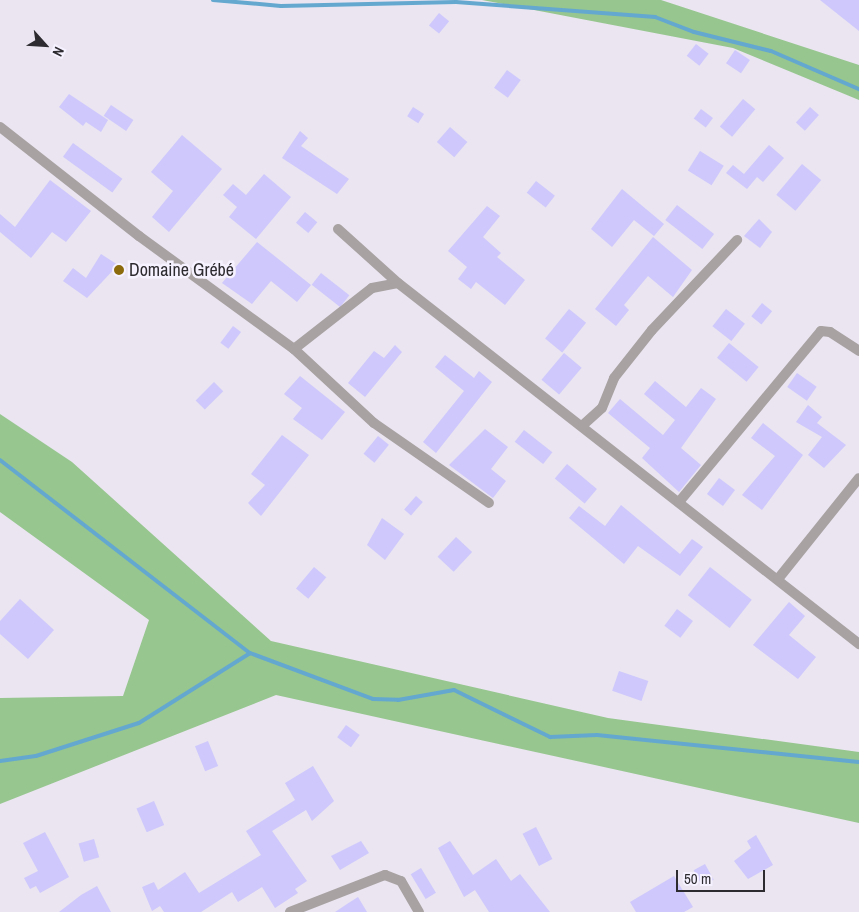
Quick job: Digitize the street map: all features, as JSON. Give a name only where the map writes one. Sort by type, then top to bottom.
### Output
[{"type":"street","points":[[0,127],[294,350],[374,423],[489,502]]},
{"type":"street","points":[[338,229],[398,283],[583,425],[859,644]]},
{"type":"street","points":[[583,425],[602,408],[614,378],[652,330],[737,240]]},
{"type":"street","points":[[294,350],[372,288],[398,283]]},
{"type":"street","points":[[679,502],[821,331],[830,332],[859,351]]},
{"type":"street","points":[[778,579],[859,478]]},
{"type":"street","points":[[290,912],[385,875],[401,881],[419,912]]},
{"type":"green space","points":[[482,0],[661,0],[859,65],[859,100],[733,48]]},
{"type":"green space","points":[[0,414],[72,462],[271,641],[608,718],[859,752],[859,823],[276,695],[0,804],[0,698],[123,696],[149,620],[0,512]]},
{"type":"building","points":[[820,0],[859,0],[859,31]]},
{"type":"building","points":[[439,13],[449,21],[439,34],[429,25]]},
{"type":"building","points":[[696,44],[709,54],[699,66],[687,56]]},
{"type":"building","points":[[735,50],[750,60],[741,73],[726,63]]},
{"type":"building","points":[[507,70],[521,80],[508,98],[494,88]]},
{"type":"building","points":[[69,94],[108,120],[101,132],[86,122],[83,126],[59,107]]},
{"type":"building","points":[[743,99],[755,109],[732,137],[720,127]]},
{"type":"building","points":[[111,105],[133,120],[126,131],[104,116]]},
{"type":"building","points":[[413,107],[424,114],[418,123],[407,116]]},
{"type":"building","points":[[810,107],[819,115],[805,131],[796,123]]},
{"type":"building","points":[[701,109],[713,118],[706,128],[694,119]]},
{"type":"building","points":[[450,127],[467,142],[454,157],[437,142]]},
{"type":"building","points":[[300,131],[308,138],[301,146],[349,179],[337,194],[282,158]]},
{"type":"building","points":[[182,135],[222,169],[169,232],[152,217],[173,191],[151,172]]},
{"type":"building","points":[[73,143],[122,179],[112,193],[63,157]]},
{"type":"building","points":[[769,145],[784,158],[763,182],[757,177],[747,189],[726,173],[733,165],[744,174]]},
{"type":"building","points":[[700,151],[724,166],[712,185],[688,171]]},
{"type":"building","points":[[802,164],[821,180],[795,211],[776,195]]},
{"type":"building","points":[[264,174],[291,197],[256,239],[229,217],[237,207],[223,195],[233,184],[246,195]]},
{"type":"building","points":[[50,180],[91,211],[66,242],[52,232],[31,258],[0,232],[0,214],[15,227]]},
{"type":"building","points":[[536,181],[555,196],[546,208],[527,193]]},
{"type":"building","points":[[622,189],[664,224],[654,236],[634,220],[612,247],[591,229]]},
{"type":"building","points":[[677,205],[714,234],[702,249],[665,220]]},
{"type":"building","points":[[487,206],[500,216],[483,237],[501,253],[497,257],[525,280],[505,305],[476,282],[471,289],[458,279],[467,267],[448,251]]},
{"type":"building","points":[[305,212],[317,222],[308,233],[296,223]]},
{"type":"building","points":[[759,219],[772,232],[760,248],[744,236]]},
{"type":"building","points":[[653,237],[692,270],[673,297],[648,276],[624,305],[629,310],[616,326],[595,309]]},
{"type":"building","points":[[257,242],[311,285],[297,302],[271,281],[252,304],[222,283]]},
{"type":"building","points":[[101,254],[118,265],[87,298],[63,281],[73,268],[86,278]]},
{"type":"building","points":[[321,273],[349,295],[340,307],[312,285]]},
{"type":"building","points":[[762,303],[772,311],[761,324],[751,316]]},
{"type":"building","points":[[569,309],[586,323],[562,352],[545,339]]},
{"type":"building","points":[[726,309],[745,324],[731,341],[712,326]]},
{"type":"building","points":[[233,326],[241,332],[228,349],[220,343]]},
{"type":"building","points":[[729,343],[759,367],[747,382],[717,358]]},
{"type":"building","points":[[395,345],[402,352],[365,397],[348,383],[374,351],[384,358]]},
{"type":"building","points":[[564,353],[582,368],[559,395],[542,380]]},
{"type":"building","points":[[445,355],[474,378],[479,371],[492,382],[436,453],[423,442],[464,391],[435,367]]},
{"type":"building","points":[[797,373],[817,387],[807,401],[787,387]]},
{"type":"building","points":[[300,376],[345,412],[322,440],[293,419],[302,408],[284,394]]},
{"type":"building","points":[[655,381],[686,407],[701,388],[716,399],[681,448],[701,465],[679,492],[642,458],[650,448],[608,413],[620,399],[663,435],[675,420],[644,394]]},
{"type":"building","points":[[214,382],[223,391],[205,410],[196,400]]},
{"type":"building","points":[[808,405],[822,417],[817,423],[846,445],[824,468],[808,455],[822,437],[796,422]]},
{"type":"building","points":[[763,423],[803,455],[762,510],[742,495],[775,456],[751,438]]},
{"type":"building","points":[[485,429],[508,447],[491,469],[506,481],[493,498],[449,465]]},
{"type":"building","points":[[524,430],[552,452],[543,464],[515,442]]},
{"type":"building","points":[[282,435],[309,455],[261,516],[248,503],[265,485],[251,474]]},
{"type":"building","points":[[378,436],[389,445],[374,463],[364,454]]},
{"type":"building","points":[[567,464],[597,489],[585,504],[555,479]]},
{"type":"building","points":[[719,478],[735,490],[723,506],[707,494]]},
{"type":"building","points":[[416,496],[423,502],[411,515],[404,510]]},
{"type":"building","points":[[621,505],[680,554],[692,539],[703,547],[680,576],[638,546],[624,564],[569,518],[579,506],[605,526]]},
{"type":"building","points":[[382,518],[404,534],[385,560],[367,545]]},
{"type":"building","points":[[456,537],[472,552],[454,572],[438,557]]},
{"type":"building","points":[[314,567],[326,577],[308,599],[296,588]]},
{"type":"building","points":[[710,567],[752,600],[730,628],[688,595]]},
{"type":"building","points":[[20,599],[54,630],[28,659],[0,634],[0,621]]},
{"type":"building","points":[[789,602],[805,616],[789,635],[816,657],[798,679],[753,645]]},
{"type":"building","points":[[677,609],[693,621],[680,638],[664,626]]},
{"type":"building","points":[[619,671],[648,681],[641,701],[612,691]]},
{"type":"building","points":[[346,725],[360,735],[351,747],[337,737]]},
{"type":"building","points":[[208,741],[218,766],[205,771],[195,746]]},
{"type":"building","points":[[313,766],[334,801],[312,821],[306,810],[272,831],[307,881],[295,889],[298,893],[275,908],[262,887],[238,902],[232,892],[201,912],[164,912],[160,906],[152,911],[142,887],[154,882],[158,890],[185,872],[199,893],[261,855],[246,831],[295,800],[285,783]]},
{"type":"building","points":[[154,801],[164,825],[147,832],[137,808]]},
{"type":"building","points":[[536,827],[552,859],[539,866],[523,834]]},
{"type":"building","points":[[45,832],[69,877],[40,893],[36,886],[30,889],[24,878],[38,871],[23,843]]},
{"type":"building","points":[[756,835],[773,865],[748,879],[734,861],[751,848],[747,841]]},
{"type":"building","points":[[94,839],[99,857],[84,862],[79,843]]},
{"type":"building","points":[[361,841],[369,853],[340,870],[331,856]]},
{"type":"building","points":[[450,841],[473,875],[496,859],[511,881],[520,874],[550,912],[489,912],[475,890],[464,897],[438,848]]},
{"type":"building","points":[[705,864],[714,880],[702,886],[694,870]]},
{"type":"building","points":[[421,868],[436,893],[426,899],[411,874]]},
{"type":"building","points":[[674,876],[693,907],[684,912],[636,912],[630,902]]},
{"type":"building","points":[[97,886],[111,912],[59,912],[81,895]]},
{"type":"building","points":[[358,897],[367,912],[335,912],[347,904]]},
{"type":"waterway","points":[[213,0],[281,6],[456,2],[655,17],[694,32],[771,51],[859,89]]},
{"type":"waterway","points":[[0,460],[250,653],[373,699],[398,700],[454,690],[550,737],[597,735],[859,762]]},
{"type":"waterway","points":[[0,761],[36,756],[139,723],[250,653]]},
{"type":"place","name":"Domaine Grébé","points":[[119,270]]}]
